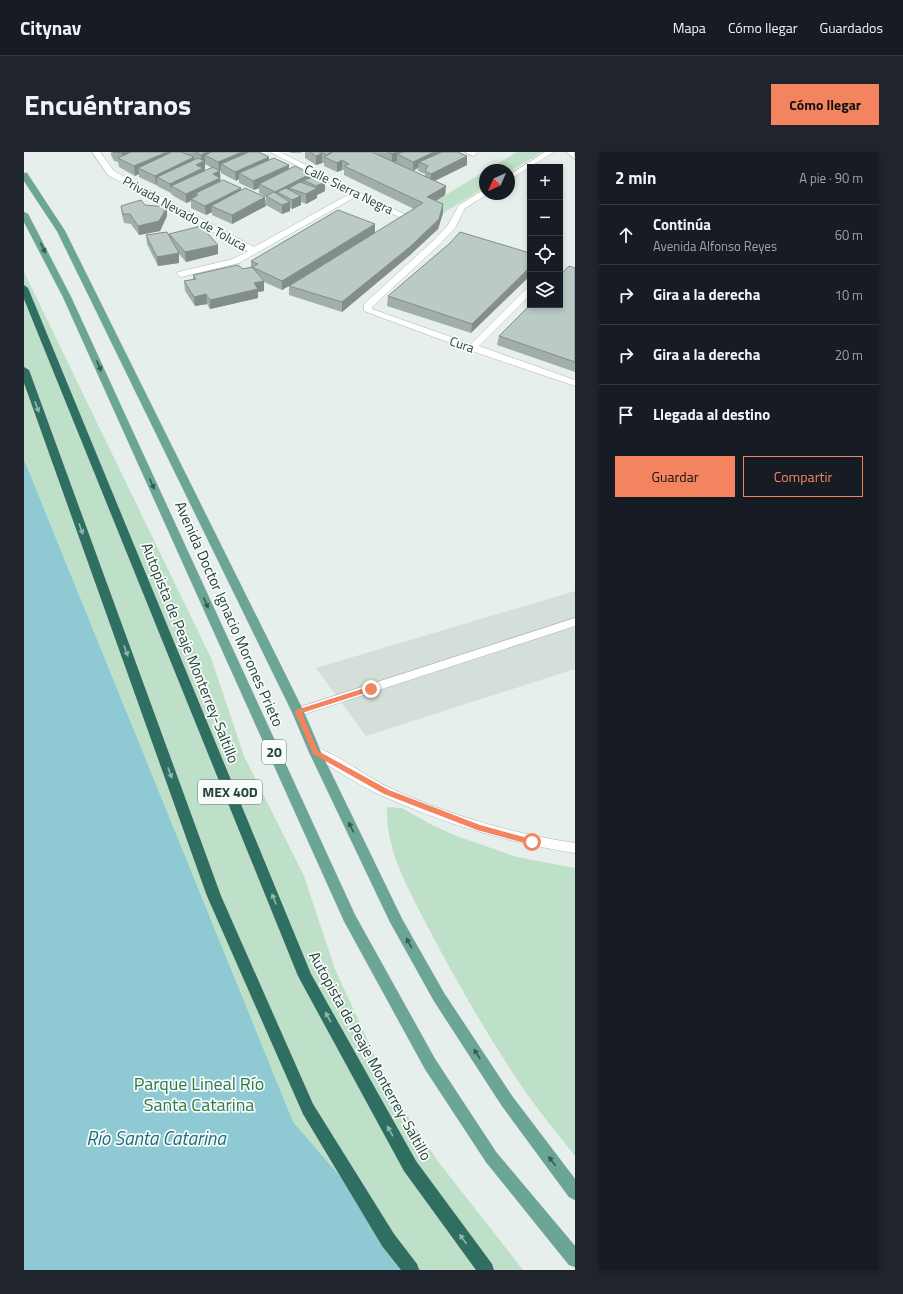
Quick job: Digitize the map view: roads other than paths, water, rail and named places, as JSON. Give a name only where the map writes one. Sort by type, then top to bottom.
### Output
[{"type":"highway","name":"Autopista de Peaje Monterrey-Saltillo","points":[[24,288],[305,976],[410,1166],[486,1270]]},
{"type":"highway","name":"MEX 40D","points":[[24,370],[214,896],[308,1109],[388,1240],[411,1270]]},
{"type":"main road","name":"Avenida Doctor Ignacio Morones Prieto","points":[[24,175],[61,231],[298,712],[315,752],[397,922],[439,997],[507,1101],[575,1192]]},
{"type":"main road","name":"Avenida Doctor Ignacio Morones Prieto","points":[[24,214],[68,297],[349,917],[434,1071],[491,1157],[575,1259]]},
{"type":"street","name":"Privada Nevado de Toluca","points":[[96,152],[112,173],[255,251]]},
{"type":"street","name":"Calle Sierra Negra","points":[[274,152],[402,215]]},
{"type":"street","points":[[515,174],[550,152]]},
{"type":"street","points":[[570,152],[575,157]]},
{"type":"street","points":[[255,251],[357,193]]},
{"type":"street","name":"Cura","points":[[479,197],[462,207],[452,226],[437,242],[367,306],[368,311],[575,383]]},
{"type":"street","name":"Privada Nevado de Toluca","points":[[181,274],[236,261],[255,251]]},
{"type":"street","points":[[472,348],[527,293]]},
{"type":"street","points":[[298,712],[575,622]]},
{"type":"street","points":[[315,752],[387,792],[446,816],[479,828],[532,842],[575,848]]},
{"type":"water","name":"Río Santa Catarina","points":[[24,460],[293,1122],[421,1270],[24,1270]]},
{"type":"park label","name":"Parque Lineal Río Santa Catarina","points":[[199,1094]]}]
